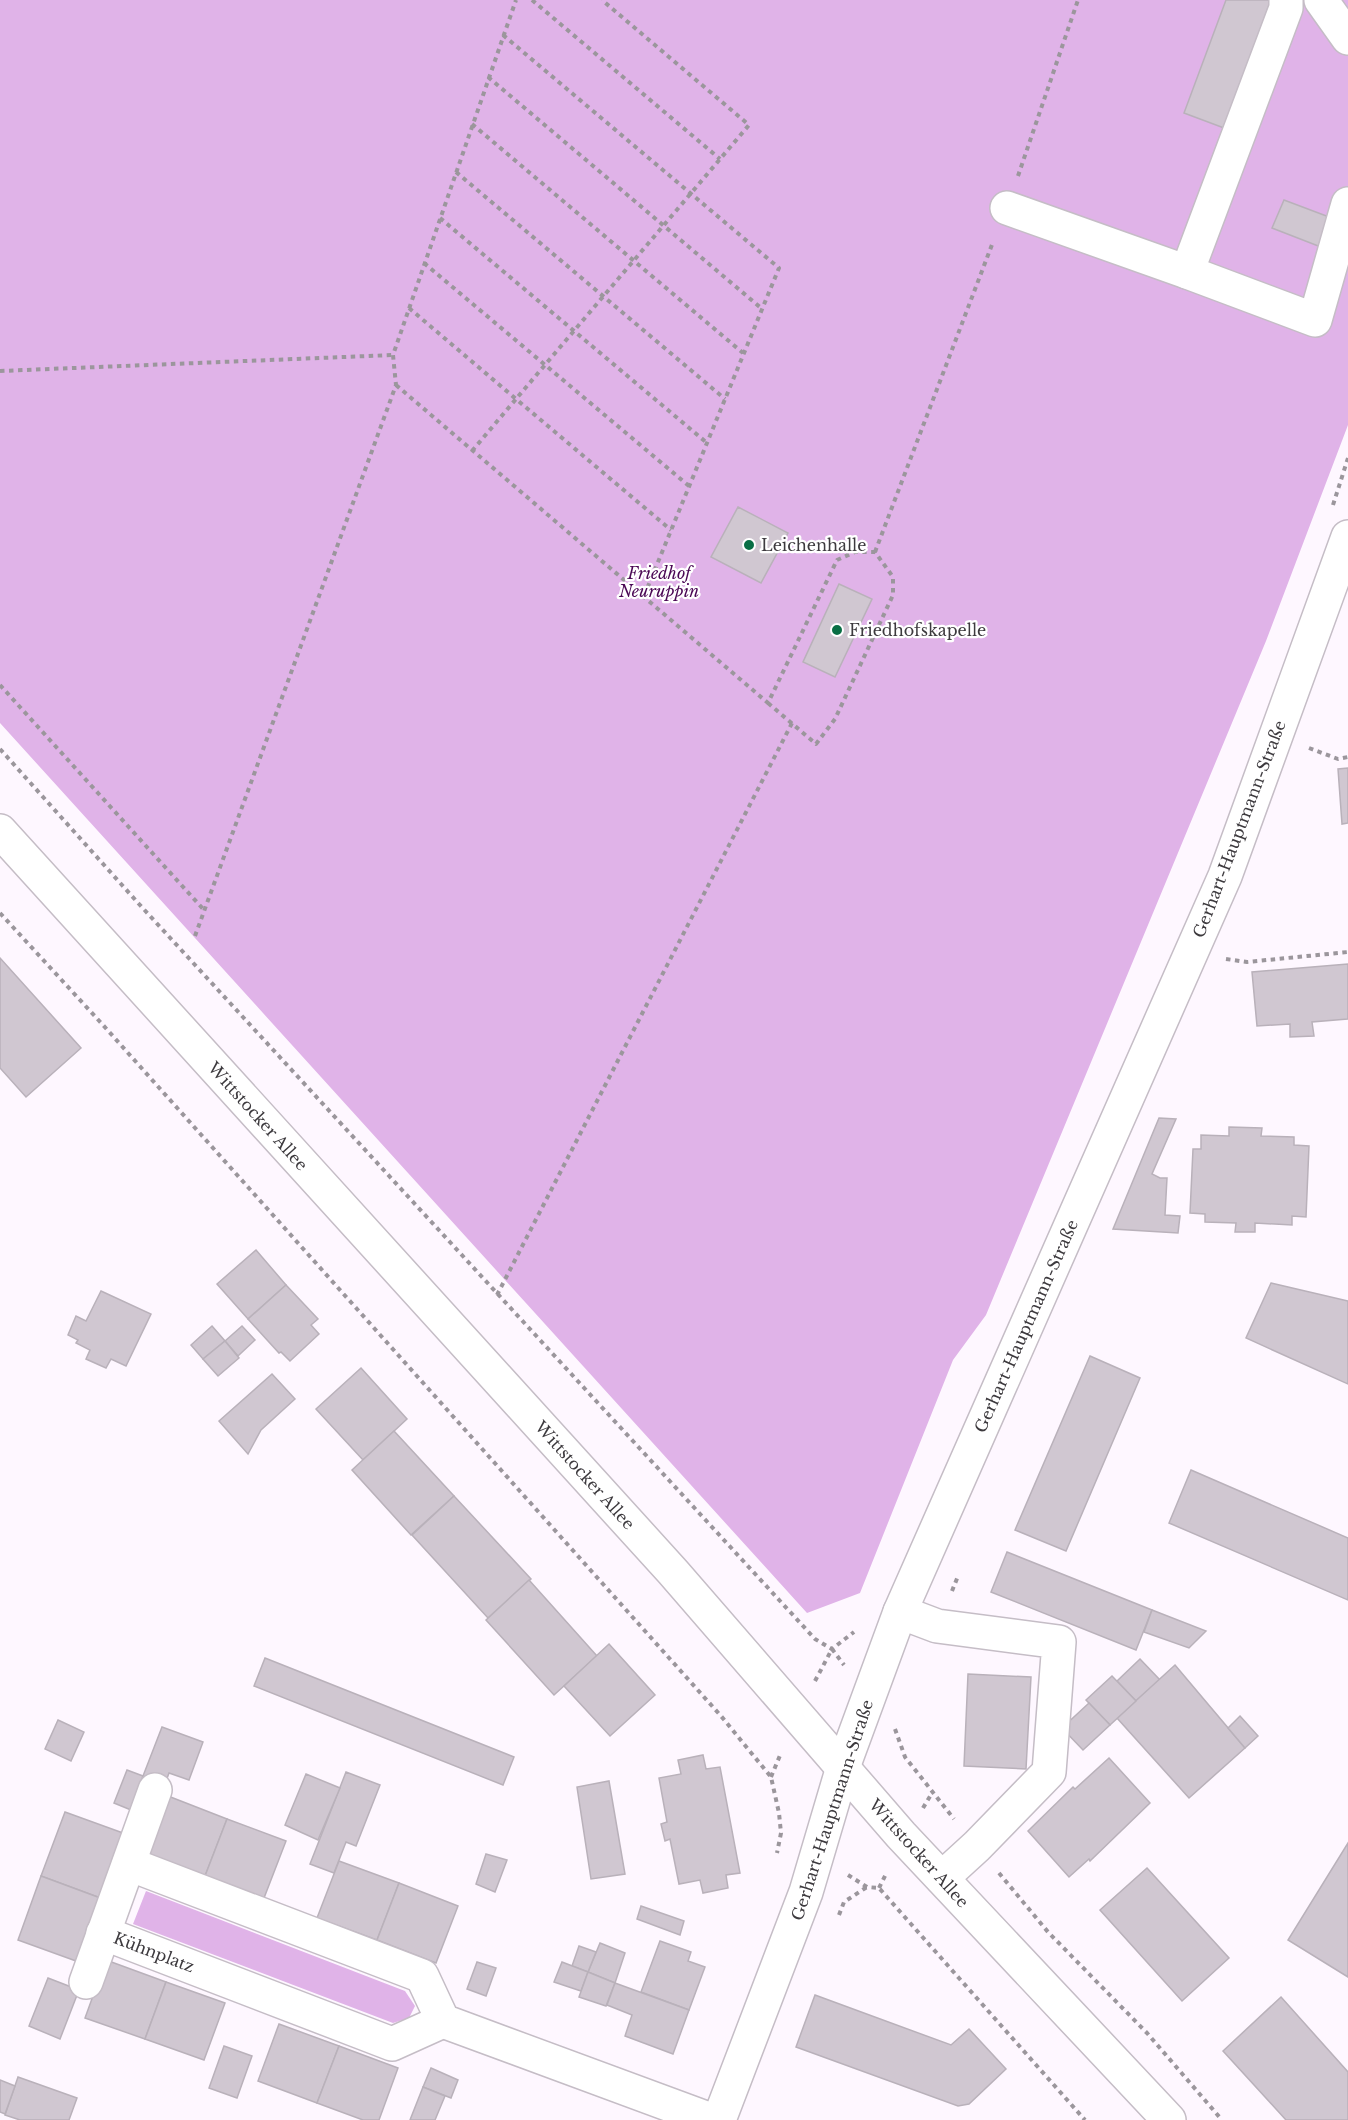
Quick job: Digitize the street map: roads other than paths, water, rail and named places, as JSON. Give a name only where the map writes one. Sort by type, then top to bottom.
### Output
[{"type":"main road","points":[[1187,272],[1282,19],[1287,0]]},
{"type":"main road","points":[[1321,0],[1348,38]]},
{"type":"main road","points":[[1006,208],[1315,320],[1348,204]]},
{"type":"main road","name":"Gerhart-Hauptmann-Straße","points":[[719,2120],[806,1892],[843,1767],[900,1612],[1224,876],[1340,523]]},
{"type":"main road","name":"Wittstocker Allee","points":[[0,831],[673,1572],[901,1835],[1169,2120]]},
{"type":"main road","points":[[900,1612],[937,1626],[1059,1642],[1049,1772],[977,1846],[942,1878]]},
{"type":"main road","name":"Kühnplatz","points":[[155,1790],[103,1933],[392,2044],[443,2021]]},
{"type":"main road","points":[[129,1864],[422,1976],[443,2021],[711,2120]]},
{"type":"main road","points":[[86,1982],[103,1933]]},
{"type":"place","name":"Leichenhalle","points":[[749,545]]},
{"type":"place","name":"Friedhofskapelle","points":[[837,630]]},
{"type":"park label","name":"Friedhof Neuruppin","points":[[659,582]]}]
